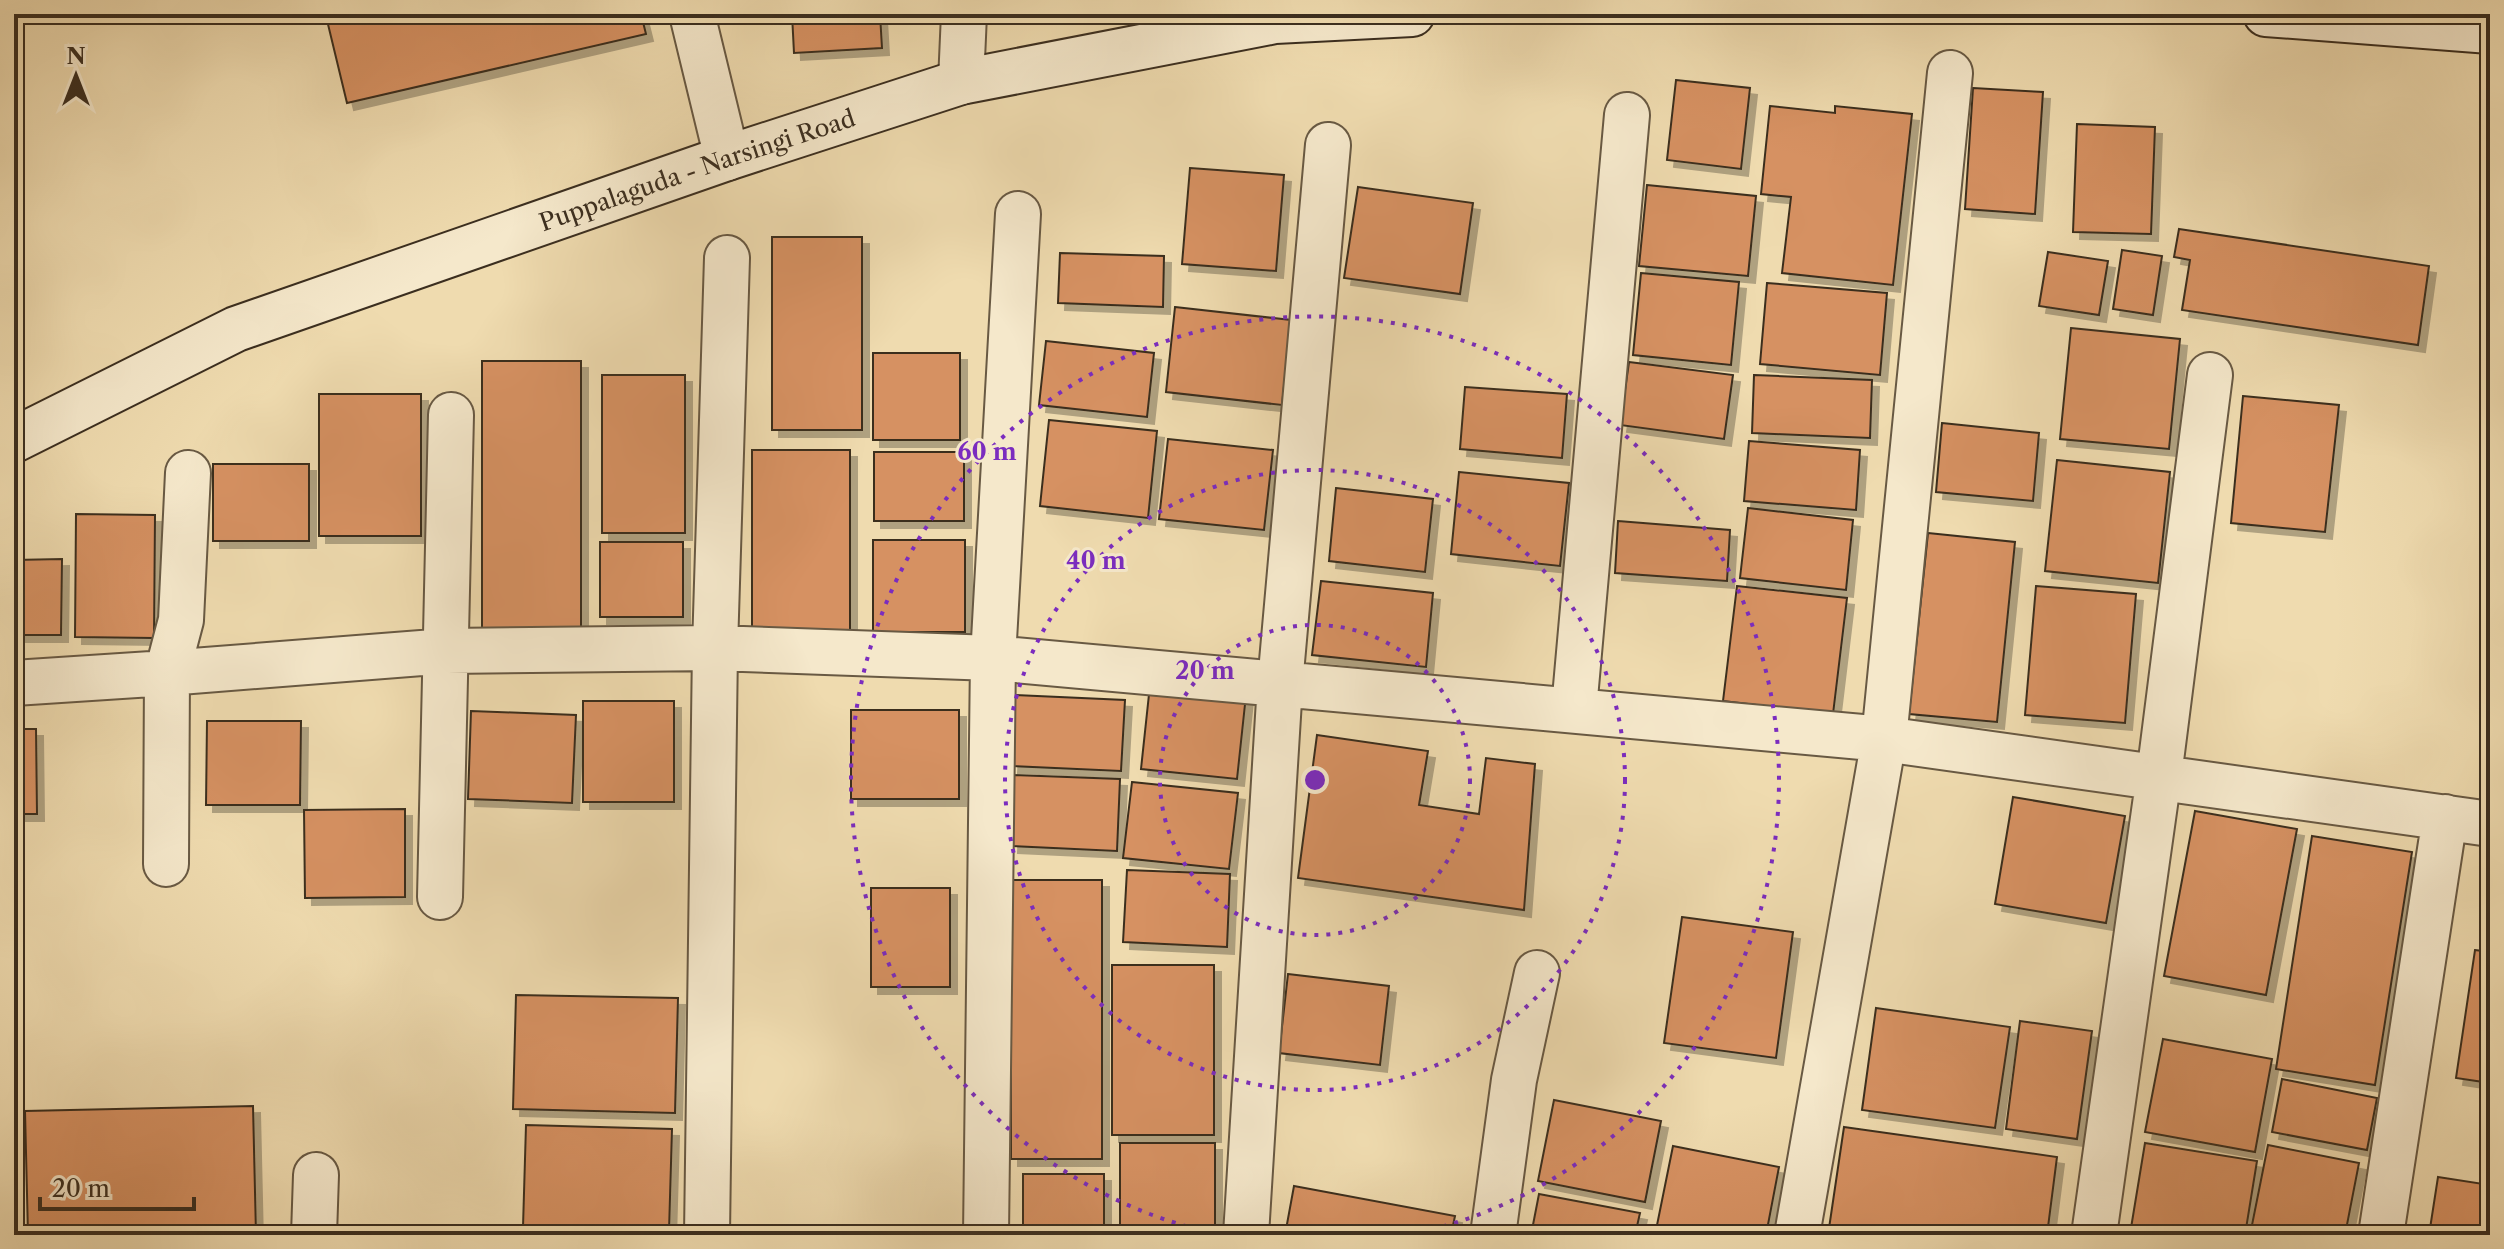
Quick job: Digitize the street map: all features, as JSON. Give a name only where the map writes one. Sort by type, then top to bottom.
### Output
[{"type":"street","points":[[692,14],[727,158]]},
{"type":"street","points":[[961,82],[964,14]]},
{"type":"street","name":"Puppalaguda - Narsingi Road","points":[[14,440],[236,329],[727,158],[961,82],[1275,17],[1412,14]]},
{"type":"street","points":[[2282,15],[2490,31]]},
{"type":"street","points":[[1797,1235],[1884,739],[1950,73]]},
{"type":"street","points":[[1574,709],[1627,115]]},
{"type":"street","points":[[1246,1235],[1280,684],[1328,145]]},
{"type":"street","points":[[986,1235],[993,658],[1018,214]]},
{"type":"street","points":[[707,1235],[715,648],[727,258]]},
{"type":"street","points":[[2094,1235],[2159,776],[2210,375]]},
{"type":"street","points":[[440,897],[451,415]]},
{"type":"street","points":[[166,864],[167,673],[181,620],[188,473]]},
{"type":"street","points":[[14,683],[447,651],[715,648],[993,658],[1884,739],[2490,824]]},
{"type":"street","points":[[2381,1235],[2445,817]]},
{"type":"street","points":[[1493,1235],[1514,1080],[1537,973]]},
{"type":"street","points":[[314,1235],[316,1175]]},
{"type":"building","points":[[641,14],[646,34],[347,103],[326,16]]},
{"type":"building","points":[[792,14],[880,14],[882,48],[794,53]]},
{"type":"building","points":[[1676,80],[1750,88],[1741,169],[1667,160]]},
{"type":"building","points":[[1973,88],[2043,92],[2035,214],[1965,209]]},
{"type":"building","points":[[1770,106],[1835,113],[1835,106],[1912,114],[1893,285],[1782,273],[1791,197],[1761,194]]},
{"type":"building","points":[[2077,124],[2155,127],[2151,234],[2073,232]]},
{"type":"building","points":[[1190,168],[1284,175],[1276,271],[1182,264]]},
{"type":"building","points":[[1647,185],[1756,196],[1748,276],[1639,266]]},
{"type":"building","points":[[1358,187],[1473,203],[1460,294],[1344,278]]},
{"type":"building","points":[[2179,229],[2429,266],[2418,345],[2182,310],[2190,260],[2174,257]]},
{"type":"building","points":[[772,237],[862,237],[862,430],[772,430]]},
{"type":"building","points":[[2122,250],[2162,256],[2153,315],[2113,309]]},
{"type":"building","points":[[2048,252],[2108,261],[2099,315],[2039,306]]},
{"type":"building","points":[[1060,253],[1164,256],[1163,307],[1058,303]]},
{"type":"building","points":[[1641,273],[1739,282],[1731,365],[1633,355]]},
{"type":"building","points":[[1767,283],[1887,293],[1880,375],[1760,364]]},
{"type":"building","points":[[1175,307],[1291,320],[1282,405],[1166,392]]},
{"type":"building","points":[[2071,328],[2180,339],[2169,449],[2060,439]]},
{"type":"building","points":[[1046,341],[1154,353],[1147,417],[1039,405]]},
{"type":"building","points":[[873,353],[960,353],[960,440],[873,440]]},
{"type":"building","points":[[482,361],[581,361],[581,637],[482,637]]},
{"type":"building","points":[[1629,362],[1733,375],[1724,439],[1620,425]]},
{"type":"building","points":[[602,375],[685,375],[685,533],[602,533]]},
{"type":"building","points":[[1754,375],[1872,380],[1870,438],[1752,433]]},
{"type":"building","points":[[1465,387],[1567,394],[1562,458],[1460,449]]},
{"type":"building","points":[[319,394],[421,394],[421,536],[319,536]]},
{"type":"building","points":[[2243,396],[2339,405],[2325,532],[2231,523]]},
{"type":"building","points":[[1049,420],[1157,431],[1148,518],[1040,506]]},
{"type":"building","points":[[1942,423],[2039,433],[2033,501],[1936,492]]},
{"type":"building","points":[[1168,439],[1273,450],[1264,530],[1159,519]]},
{"type":"building","points":[[1749,441],[1860,450],[1856,510],[1744,501]]},
{"type":"building","points":[[752,450],[850,450],[850,634],[752,634]]},
{"type":"building","points":[[874,452],[964,452],[964,521],[874,521]]},
{"type":"building","points":[[2057,460],[2170,472],[2158,583],[2045,571]]},
{"type":"building","points":[[213,464],[309,464],[309,541],[213,541]]},
{"type":"building","points":[[1459,472],[1569,483],[1560,566],[1451,554]]},
{"type":"building","points":[[1336,488],[1433,499],[1425,572],[1329,561]]},
{"type":"building","points":[[1748,508],[1853,520],[1846,590],[1740,578]]},
{"type":"building","points":[[76,514],[155,515],[154,638],[75,637]]},
{"type":"building","points":[[1618,521],[1730,530],[1727,581],[1615,573]]},
{"type":"building","points":[[1928,533],[2015,542],[1997,722],[1909,714]]},
{"type":"building","points":[[873,540],[965,540],[965,632],[873,632]]},
{"type":"building","points":[[600,542],[683,542],[683,617],[600,617]]},
{"type":"building","points":[[62,559],[61,635],[14,635],[14,560]]},
{"type":"building","points":[[1321,581],[1433,593],[1426,667],[1312,655]]},
{"type":"building","points":[[1737,586],[1847,598],[1833,714],[1723,701]]},
{"type":"building","points":[[2036,586],[2136,594],[2125,723],[2025,715]]},
{"type":"building","points":[[1150,685],[1246,695],[1237,779],[1141,769]]},
{"type":"building","points":[[1015,695],[1125,700],[1121,771],[1011,766]]},
{"type":"building","points":[[583,701],[674,701],[674,802],[583,802]]},
{"type":"building","points":[[851,710],[959,710],[959,799],[851,799]]},
{"type":"building","points":[[471,711],[576,715],[572,803],[468,799]]},
{"type":"building","points":[[207,721],[301,721],[300,805],[206,805]]},
{"type":"building","points":[[14,729],[36,729],[37,814],[14,814]]},
{"type":"building","points":[[1317,735],[1428,751],[1419,805],[1479,814],[1486,758],[1535,764],[1524,910],[1298,878]]},
{"type":"building","points":[[2490,759],[2490,794],[2484,793]]},
{"type":"building","points":[[1014,775],[1120,779],[1117,851],[1011,846]]},
{"type":"building","points":[[1132,782],[1238,793],[1229,869],[1123,858]]},
{"type":"building","points":[[2013,797],[2125,816],[2106,923],[1995,904]]},
{"type":"building","points":[[405,809],[405,897],[305,898],[304,810]]},
{"type":"building","points":[[2195,811],[2297,829],[2266,995],[2164,976]]},
{"type":"building","points":[[2312,836],[2412,852],[2375,1085],[2276,1069]]},
{"type":"building","points":[[1127,870],[1230,874],[1227,947],[1123,942]]},
{"type":"building","points":[[1011,880],[1102,880],[1102,1159],[1011,1159]]},
{"type":"building","points":[[871,888],[950,888],[950,987],[871,987]]},
{"type":"building","points":[[1682,917],[1793,932],[1776,1058],[1664,1043]]},
{"type":"building","points":[[2475,950],[2490,952],[2490,1083],[2456,1078]]},
{"type":"building","points":[[1112,965],[1214,965],[1214,1135],[1112,1135]]},
{"type":"building","points":[[1288,974],[1389,986],[1380,1065],[1279,1053]]},
{"type":"building","points":[[516,995],[678,998],[675,1113],[513,1109]]},
{"type":"building","points":[[1876,1008],[2010,1027],[1995,1128],[1862,1110]]},
{"type":"building","points":[[2020,1021],[2092,1031],[2077,1139],[2006,1129]]},
{"type":"building","points":[[2163,1039],[2272,1059],[2255,1152],[2145,1132]]},
{"type":"building","points":[[2282,1079],[2377,1098],[2367,1150],[2272,1132]]},
{"type":"building","points":[[1554,1100],[1661,1121],[1645,1202],[1538,1181]]},
{"type":"building","points":[[253,1106],[256,1235],[28,1235],[25,1111]]},
{"type":"building","points":[[526,1125],[672,1129],[669,1231],[523,1227]]},
{"type":"building","points":[[1844,1127],[2057,1157],[2047,1235],[1828,1235]]},
{"type":"building","points":[[1120,1143],[1215,1143],[1215,1235],[1120,1235]]},
{"type":"building","points":[[2145,1143],[2257,1161],[2245,1235],[2177,1235],[2131,1228]]},
{"type":"building","points":[[2268,1145],[2359,1163],[2345,1235],[2250,1235]]},
{"type":"building","points":[[1673,1146],[1779,1167],[1766,1235],[1655,1235]]},
{"type":"building","points":[[1023,1174],[1104,1174],[1104,1235],[1023,1235]]},
{"type":"building","points":[[2438,1177],[2490,1185],[2490,1235],[2429,1235]]},
{"type":"building","points":[[1294,1186],[1455,1216],[1451,1235],[1285,1235]]},
{"type":"building","points":[[1539,1194],[1640,1213],[1635,1235],[1531,1235]]}]
